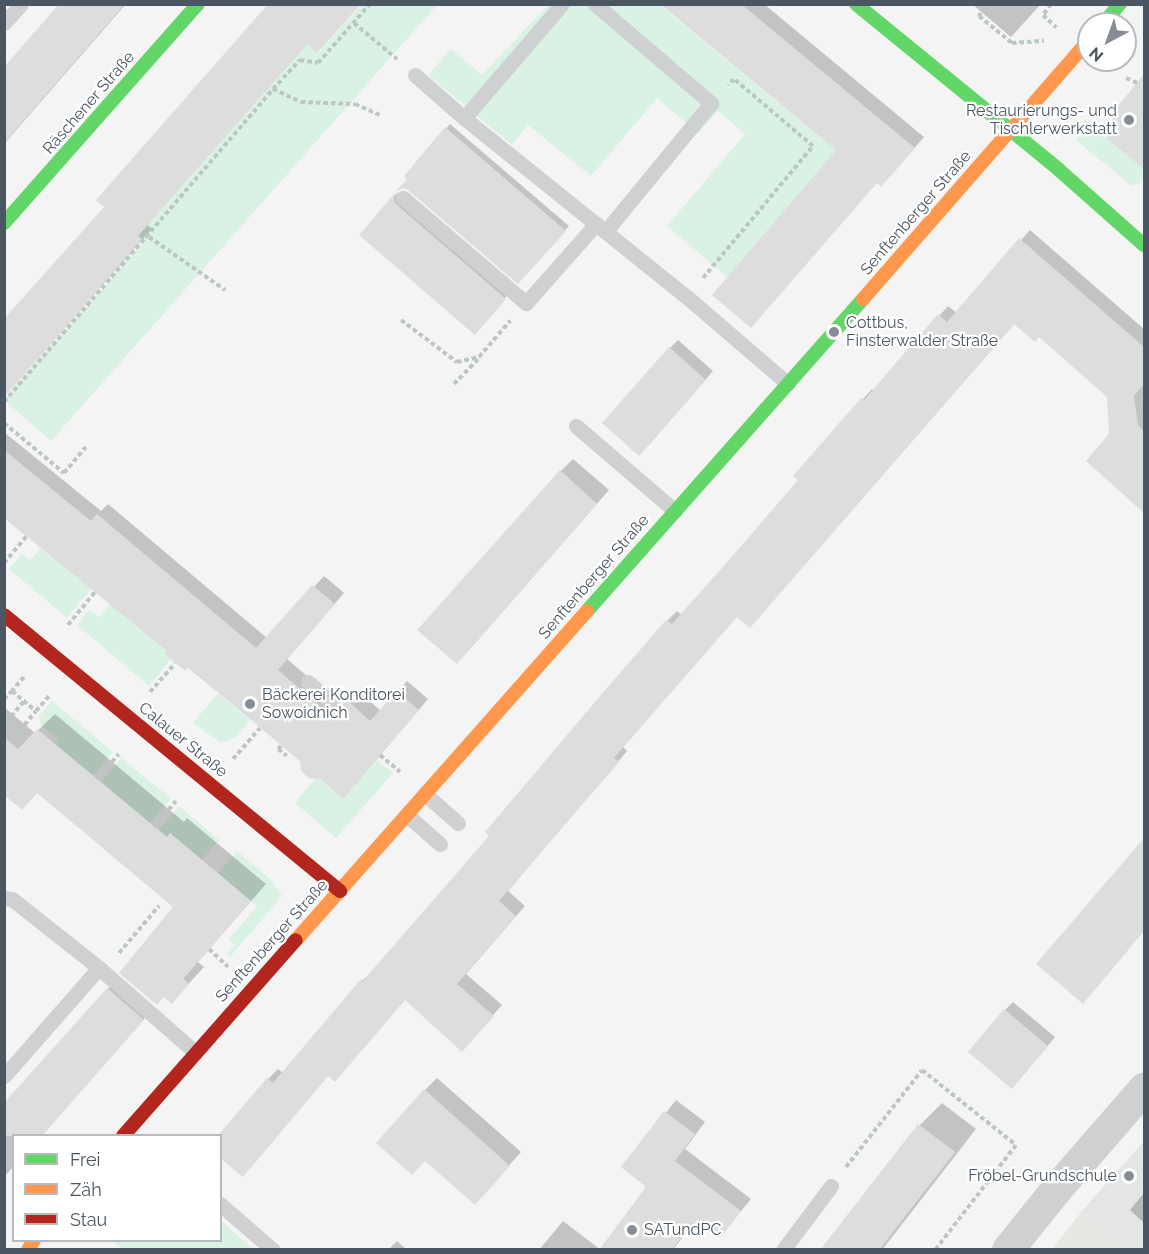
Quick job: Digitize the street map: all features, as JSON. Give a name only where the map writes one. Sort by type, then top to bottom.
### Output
[{"type":"street","name":"Räschener Straße","points":[[4,223],[198,4]]},
{"type":"street","points":[[856,4],[1058,169],[1144,245]]},
{"type":"street","name":"Senftenberger Straße","points":[[130,1133],[195,1052],[788,384],[1077,54]]},
{"type":"street","name":"Calauer Straße","points":[[4,615],[340,891]]},
{"type":"street","points":[[1008,1250],[1057,1189],[1144,1089]]},
{"type":"lane","points":[[4,23],[21,4]]},
{"type":"lane","points":[[464,118],[561,4]]},
{"type":"lane","points":[[403,198],[526,303],[601,227],[711,103],[595,4]]},
{"type":"lane","points":[[415,75],[464,118],[687,297],[788,384]]},
{"type":"lane","points":[[576,426],[675,511]]},
{"type":"lane","points":[[308,682],[332,703]]},
{"type":"lane","points":[[425,794],[458,823]]},
{"type":"lane","points":[[407,815],[440,844]]},
{"type":"lane","points":[[4,898],[12,899],[106,965],[195,1052]]},
{"type":"lane","points":[[4,1076],[106,965]]},
{"type":"lane","points":[[783,1250],[831,1186]]},
{"type":"lane","points":[[222,1206],[273,1250]]},
{"type":"path","points":[[4,402],[149,237],[273,89],[300,60],[318,63],[370,4]]},
{"type":"path","points":[[1051,4],[1044,15],[1057,27]]},
{"type":"path","points":[[981,13],[978,16],[1012,43],[1045,41]]},
{"type":"path","points":[[354,22],[415,75]]},
{"type":"path","points":[[1126,78],[1137,83]]},
{"type":"path","points":[[687,297],[813,146],[734,79],[711,103]]},
{"type":"path","points":[[273,89],[301,102],[355,104],[380,115]]},
{"type":"path","points":[[149,237],[225,290]]},
{"type":"path","points":[[454,384],[526,303]]},
{"type":"path","points":[[401,320],[457,362],[479,357]]},
{"type":"path","points":[[4,423],[64,473],[86,447]]},
{"type":"path","points":[[4,563],[27,536]]},
{"type":"path","points":[[65,628],[95,592]]},
{"type":"path","points":[[153,689],[175,663]]},
{"type":"path","points":[[4,699],[29,672]]},
{"type":"path","points":[[12,691],[36,711]]},
{"type":"path","points":[[10,742],[53,691]]},
{"type":"path","points":[[18,732],[5,721],[24,701]]},
{"type":"path","points":[[229,764],[260,728]]},
{"type":"path","points":[[281,746],[278,749],[287,756]]},
{"type":"path","points":[[97,779],[123,749]]},
{"type":"path","points":[[380,755],[400,773]]},
{"type":"path","points":[[154,827],[180,796]]},
{"type":"path","points":[[106,965],[159,906]]},
{"type":"path","points":[[209,949],[229,967]]},
{"type":"path","points":[[831,1186],[922,1070],[1016,1145],[935,1250]]},
{"type":"shaded area","name":"Fröbel-Grundschule","points":[[1144,1141],[1144,1249],[1125,1249],[1081,1212]]},
{"type":"shaded area","points":[[1081,1212],[1125,1249],[1052,1250]]},
{"type":"green space","points":[[361,5],[437,5],[51,441],[5,401],[5,397],[145,241],[138,235],[307,44],[318,53]]},
{"type":"green space","points":[[548,5],[660,5],[836,150],[728,278],[667,226],[745,134],[718,111],[698,133],[657,98],[591,176],[528,125],[512,145],[428,75],[451,49],[482,75]]},
{"type":"green space","points":[[1085,120],[1144,169],[1144,177],[1140,183],[1132,186],[1077,141],[1078,128]]},
{"type":"green space","points":[[41,548],[91,589],[67,618],[9,569],[22,554],[30,560]]},
{"type":"green space","points":[[110,604],[167,651],[165,654],[171,659],[149,686],[77,625],[89,610],[99,617]]},
{"type":"green space","points":[[218,693],[250,720],[236,737],[220,742],[193,723]]},
{"type":"green space","points":[[52,701],[113,752],[93,776],[54,744],[58,739],[41,725],[39,716]]},
{"type":"green space","points":[[121,758],[171,798],[150,823],[101,782]]},
{"type":"green space","points":[[376,760],[393,773],[336,838],[295,803],[317,776],[343,798]]},
{"type":"green space","points":[[179,806],[219,840],[202,860],[170,833],[167,837],[159,830]]},
{"type":"green space","points":[[237,851],[270,879],[282,896],[230,957],[227,954],[235,945],[229,939],[257,906],[218,873]]},
{"type":"green space","points":[[222,1222],[253,1249],[122,1249],[113,1242],[222,1242]]},
{"type":"building","points":[[59,4],[125,4],[4,143],[4,67]]},
{"type":"building","points":[[268,4],[361,4],[317,53],[307,44],[138,236],[143,240],[4,397],[4,319],[104,207],[96,200]]},
{"type":"building","points":[[660,4],[741,4],[915,148],[881,187],[877,183],[751,328],[712,295],[836,150]]},
{"type":"building","name":"Restaurierungs- und Tischlerwerkstatt","points":[[1144,74],[1144,169],[1106,138],[1118,123],[1109,117]]},
{"type":"building","points":[[445,127],[566,231],[518,284],[409,191],[404,188],[396,191],[407,179],[404,176]]},
{"type":"building","points":[[395,193],[394,201],[397,205],[506,299],[475,335],[359,235]]},
{"type":"building","points":[[1019,238],[1144,347],[1144,384],[1134,396],[1138,425],[1144,431],[1144,513],[1086,461],[1109,434],[1107,397],[1039,337],[1035,342],[1014,324],[750,628],[737,617],[614,758],[619,762],[499,901],[516,916],[457,984],[494,1016],[462,1052],[405,1000],[335,1082],[328,1076],[243,1177],[222,1160],[222,1134],[220,1133],[267,1078],[273,1083],[360,980],[362,982],[489,836],[485,832],[606,689],[666,620],[672,624],[798,480],[793,476],[861,398],[864,400],[938,314],[947,322]]},
{"type":"building","points":[[669,347],[706,380],[639,456],[602,423]]},
{"type":"building","points":[[4,450],[91,521],[97,514],[256,648],[312,585],[335,604],[278,670],[331,716],[346,699],[370,721],[396,691],[419,710],[343,799],[319,778],[310,779],[301,771],[300,761],[188,667],[185,671],[165,654],[167,651],[4,518]]},
{"type":"building","points":[[560,470],[597,504],[457,664],[417,630]]},
{"type":"building","points":[[37,729],[167,837],[170,833],[251,901],[183,979],[189,984],[172,1004],[164,997],[157,1005],[119,973],[173,907],[37,793],[22,810],[4,795],[4,737],[18,749]]},
{"type":"building","points":[[1144,838],[1144,931],[1083,1004],[1036,964]]},
{"type":"building","points":[[107,988],[144,1020],[44,1134],[4,1136],[4,1103]]},
{"type":"building","points":[[1004,1009],[1048,1046],[1012,1089],[968,1052]]},
{"type":"building","points":[[424,1089],[510,1166],[475,1205],[425,1161],[412,1175],[376,1143]]},
{"type":"building","points":[[664,1111],[695,1134],[675,1161],[741,1211],[722,1236],[706,1224],[702,1229],[693,1222],[672,1250],[599,1250],[646,1187],[621,1167]]},
{"type":"building","points":[[918,1124],[955,1152],[879,1250],[820,1250]]},
{"type":"traffic: fast","points":[[4,223],[198,4]]},
{"type":"traffic: fast","points":[[856,4],[1058,169],[1144,245]]},
{"type":"traffic: fast","points":[[1113,12],[1120,4]]},
{"type":"traffic: fast","points":[[587,611],[863,299]]},
{"type":"traffic: slow","points":[[863,299],[1077,54]]},
{"type":"traffic: slow","points":[[296,940],[587,611]]},
{"type":"traffic: slow","points":[[28,1250],[33,1242]]},
{"type":"traffic: jam","points":[[4,615],[340,891]]},
{"type":"traffic: jam","points":[[125,1134],[296,940]]},
{"type":"place","name":"Restaurierungs- und Tischlerwerkstatt","points":[[1129,120]]},
{"type":"place","name":"Cottbus, Finsterwalder Straße","points":[[834,332]]},
{"type":"place","name":"Bäckerei Konditorei Sowoidnich","points":[[250,704]]},
{"type":"place","name":"Fröbel-Grundschule","points":[[1129,1176]]},
{"type":"place","name":"SATundPC","points":[[632,1230]]}]
